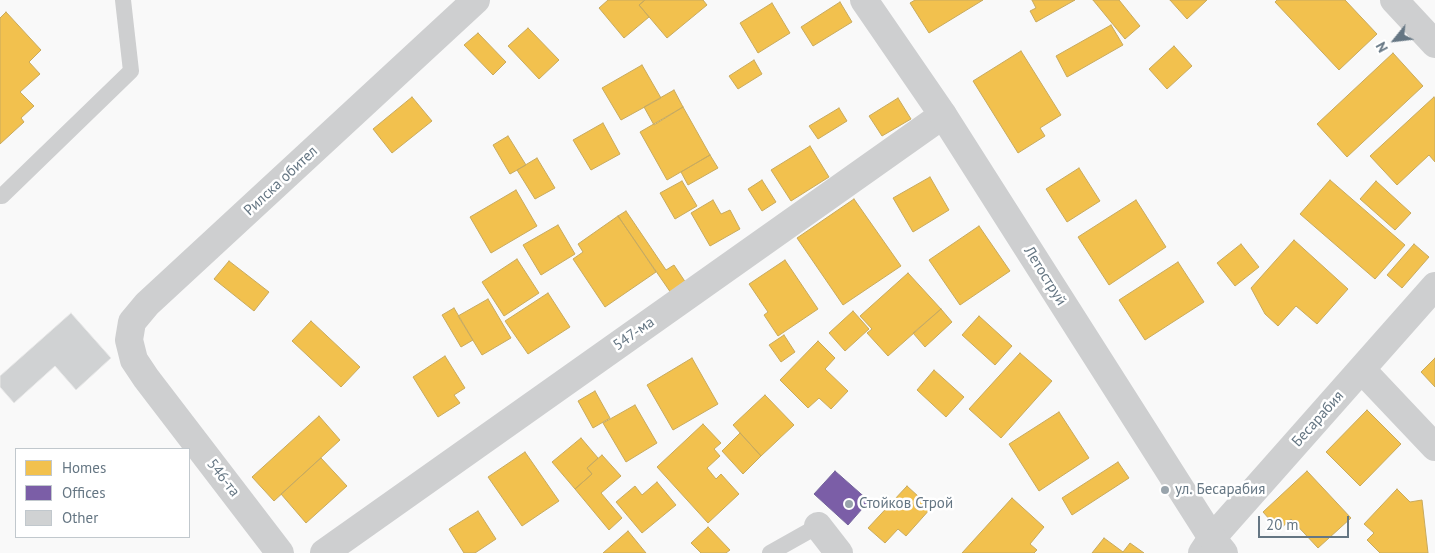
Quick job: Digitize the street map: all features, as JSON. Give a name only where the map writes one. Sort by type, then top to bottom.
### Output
[{"type":"street","name":"Рилска обител","points":[[146,378],[134,360],[129,340],[132,322],[147,304],[476,0]]},
{"type":"street","name":"Летоструй","points":[[864,0],[943,115],[1213,548]]},
{"type":"street","points":[[1394,0],[1435,44]]},
{"type":"street","name":"547-ма","points":[[324,553],[943,115]]},
{"type":"street","name":"Бесарабия","points":[[1213,548],[1435,286]]},
{"type":"street","points":[[1362,370],[1435,447]]},
{"type":"street","name":"546-та","points":[[146,378],[280,553]]},
{"type":"street","points":[[818,526],[839,553]]},
{"type":"lane","points":[[0,196],[131,72],[123,0]]},
{"type":"lane","points":[[770,553],[818,526]]},
{"type":"building: Homes","points":[[608,0],[645,0],[639,5],[649,17],[624,38],[599,8]]},
{"type":"building: Homes","points":[[645,0],[703,0],[707,5],[667,38],[639,5]]},
{"type":"building: Homes","points":[[915,0],[983,0],[929,33],[910,3]]},
{"type":"building: Homes","points":[[1032,0],[1075,0],[1036,22],[1030,11],[1036,8]]},
{"type":"building: Homes","points":[[1093,0],[1119,0],[1140,26],[1125,39]]},
{"type":"building: Homes","points":[[1170,0],[1207,0],[1187,19]]},
{"type":"building: Homes","points":[[1277,0],[1345,0],[1377,34],[1339,70],[1275,2]]},
{"type":"building: Homes","points":[[840,2],[852,22],[813,46],[801,27]]},
{"type":"building: Homes","points":[[772,3],[790,33],[758,53],[740,23]]},
{"type":"building: Homes","points":[[6,12],[41,50],[29,62],[40,74],[20,92],[34,106],[21,118],[24,122],[0,144],[0,18]]},
{"type":"building: Homes","points":[[1111,25],[1123,45],[1067,77],[1056,56]]},
{"type":"building: Homes","points":[[528,28],[559,60],[539,79],[508,46]]},
{"type":"building: Homes","points":[[478,33],[506,62],[493,75],[464,45]]},
{"type":"building: Homes","points":[[1174,46],[1192,66],[1167,89],[1149,69]]},
{"type":"building: Homes","points":[[1021,51],[1061,115],[1040,128],[1045,136],[1018,153],[973,81]]},
{"type":"building: Homes","points":[[1393,53],[1423,86],[1347,157],[1317,124]]},
{"type":"building: Homes","points":[[754,60],[762,74],[738,89],[729,76]]},
{"type":"building: Homes","points":[[642,65],[661,98],[621,120],[602,88]]},
{"type":"building: Homes","points":[[674,90],[683,107],[654,125],[644,107]]},
{"type":"building: Homes","points":[[412,97],[432,121],[392,153],[373,129]]},
{"type":"building: Homes","points":[[1434,97],[1435,162],[1429,155],[1397,185],[1370,156]]},
{"type":"building: Homes","points":[[898,98],[911,119],[882,136],[869,116]]},
{"type":"building: Homes","points":[[683,107],[710,155],[667,180],[640,132]]},
{"type":"building: Homes","points":[[839,108],[847,121],[818,139],[809,126]]},
{"type":"building: Homes","points":[[603,123],[620,154],[591,170],[573,140]]},
{"type":"building: Homes","points":[[508,136],[526,165],[510,174],[493,145]]},
{"type":"building: Homes","points":[[810,146],[829,177],[791,201],[771,170]]},
{"type":"building: Homes","points":[[710,155],[718,168],[688,185],[681,172]]},
{"type":"building: Homes","points":[[537,158],[555,188],[535,199],[517,170]]},
{"type":"building: Homes","points":[[1079,168],[1100,201],[1067,222],[1046,189]]},
{"type":"building: Homes","points":[[930,177],[949,210],[913,232],[893,198]]},
{"type":"building: Homes","points":[[762,180],[776,202],[762,211],[748,189]]},
{"type":"building: Homes","points":[[1330,180],[1405,245],[1375,279],[1300,214]]},
{"type":"building: Homes","points":[[682,181],[697,206],[675,219],[660,193]]},
{"type":"building: Homes","points":[[1376,181],[1411,213],[1395,230],[1360,199]]},
{"type":"building: Homes","points":[[516,190],[537,226],[491,253],[470,217]]},
{"type":"building: Homes","points":[[854,199],[901,266],[843,305],[797,238]]},
{"type":"building: Homes","points":[[713,200],[721,214],[730,210],[740,229],[710,246],[691,213]]},
{"type":"building: Homes","points":[[1136,200],[1166,247],[1109,285],[1078,237]]},
{"type":"building: Homes","points":[[626,211],[666,270],[674,265],[686,283],[671,293],[618,216]]},
{"type":"building: Homes","points":[[618,216],[656,272],[605,307],[573,259],[583,252],[578,244]]},
{"type":"building: Homes","points":[[558,225],[575,254],[541,275],[523,245]]},
{"type":"building: Homes","points":[[979,226],[1010,271],[960,305],[929,260]]},
{"type":"building: Homes","points":[[1294,240],[1348,289],[1317,324],[1296,306],[1278,326],[1265,314],[1251,288]]},
{"type":"building: Homes","points":[[1241,244],[1259,267],[1235,286],[1217,263]]},
{"type":"building: Homes","points":[[1414,244],[1429,257],[1402,288],[1387,275]]},
{"type":"building: Homes","points":[[517,259],[539,293],[504,316],[482,282]]},
{"type":"building: Homes","points":[[785,260],[818,309],[778,336],[764,315],[768,312],[749,284]]},
{"type":"building: Homes","points":[[229,261],[269,292],[254,311],[214,279]]},
{"type":"building: Homes","points":[[1178,262],[1204,302],[1145,340],[1119,300]]},
{"type":"building: Homes","points":[[908,273],[941,309],[888,356],[867,333],[872,329],[860,316]]},
{"type":"building: Homes","points":[[548,293],[570,327],[528,354],[505,321]]},
{"type":"building: Homes","points":[[488,299],[511,338],[482,355],[458,316]]},
{"type":"building: Homes","points":[[454,308],[473,340],[461,347],[442,315]]},
{"type":"building: Homes","points":[[941,309],[952,322],[925,347],[913,333]]},
{"type":"building: Homes","points":[[853,311],[869,329],[845,351],[829,333]]},
{"type":"building: Homes","points":[[979,316],[1012,346],[995,365],[962,335]]},
{"type":"building: Homes","points":[[311,321],[360,367],[341,387],[292,341]]},
{"type":"building: Homes","points":[[784,335],[795,352],[781,362],[769,345]]},
{"type":"building: Homes","points":[[818,341],[835,358],[825,369],[848,391],[831,409],[819,398],[808,408],[780,380]]},
{"type":"building: Homes","points":[[1020,353],[1052,381],[1001,438],[969,409]]},
{"type":"building: Homes","points":[[445,356],[465,388],[454,395],[460,403],[438,417],[413,377]]},
{"type":"building: Homes","points":[[692,358],[718,404],[673,430],[647,385]]},
{"type":"building: Homes","points":[[1435,358],[1435,387],[1421,372]]},
{"type":"building: Homes","points":[[934,370],[964,397],[946,417],[917,390]]},
{"type":"building: Homes","points":[[595,391],[610,418],[593,428],[578,401]]},
{"type":"building: Homes","points":[[765,395],[794,425],[761,456],[733,425]]},
{"type":"building: Homes","points":[[635,405],[657,443],[626,462],[603,423]]},
{"type":"building: Homes","points":[[1367,410],[1401,444],[1360,486],[1326,452]]},
{"type":"building: Homes","points":[[1059,412],[1089,458],[1039,491],[1009,444]]},
{"type":"building: Homes","points":[[319,416],[340,440],[274,501],[252,477]]},
{"type":"building: Homes","points":[[703,424],[721,443],[714,449],[720,456],[707,468],[716,479],[721,474],[739,494],[708,523],[657,467]]},
{"type":"building: Homes","points":[[740,433],[761,456],[743,474],[722,451]]},
{"type":"building: Homes","points":[[581,438],[598,458],[587,468],[592,474],[575,489],[552,462]]},
{"type":"building: Homes","points":[[525,452],[559,501],[522,526],[488,477]]},
{"type":"building: Homes","points":[[602,455],[621,476],[601,493],[622,518],[609,530],[575,489],[592,474],[587,468]]},
{"type":"building: Homes","points":[[321,458],[347,486],[306,523],[281,494]]},
{"type":"building: Homes","points":[[1118,462],[1129,478],[1072,515],[1062,498]]},
{"type":"building: Homes","points":[[1307,471],[1351,518],[1318,548],[1291,519],[1279,530],[1263,512]]},
{"type":"building: Homes","points":[[657,482],[676,505],[642,533],[616,502],[635,486],[642,495]]},
{"type":"building: Homes","points":[[907,486],[931,508],[906,536],[898,529],[885,543],[868,528]]},
{"type":"building: Homes","points":[[1397,489],[1410,502],[1422,500],[1428,553],[1380,553],[1367,540],[1374,533],[1364,524]]},
{"type":"building: Homes","points":[[1012,498],[1044,527],[1030,544],[1037,550],[1034,553],[962,553]]},
{"type":"building: Homes","points":[[478,511],[496,539],[475,553],[464,553],[449,529]]},
{"type":"building: Homes","points":[[708,527],[730,550],[726,553],[701,553],[691,543]]},
{"type":"building: Homes","points":[[628,531],[646,553],[603,553]]},
{"type":"building: Homes","points":[[1104,538],[1123,552],[1130,543],[1144,553],[1092,553]]},
{"type":"building: Offices","points":[[835,471],[869,501],[848,525],[814,494]]},
{"type":"building: Other","points":[[71,313],[111,358],[76,390],[55,366],[14,403],[0,387],[0,376]]},
{"type":"place","name":"ул. Бесарабия","points":[[1165,490]]},
{"type":"place","name":"Стойков Строй","points":[[849,504]]}]
